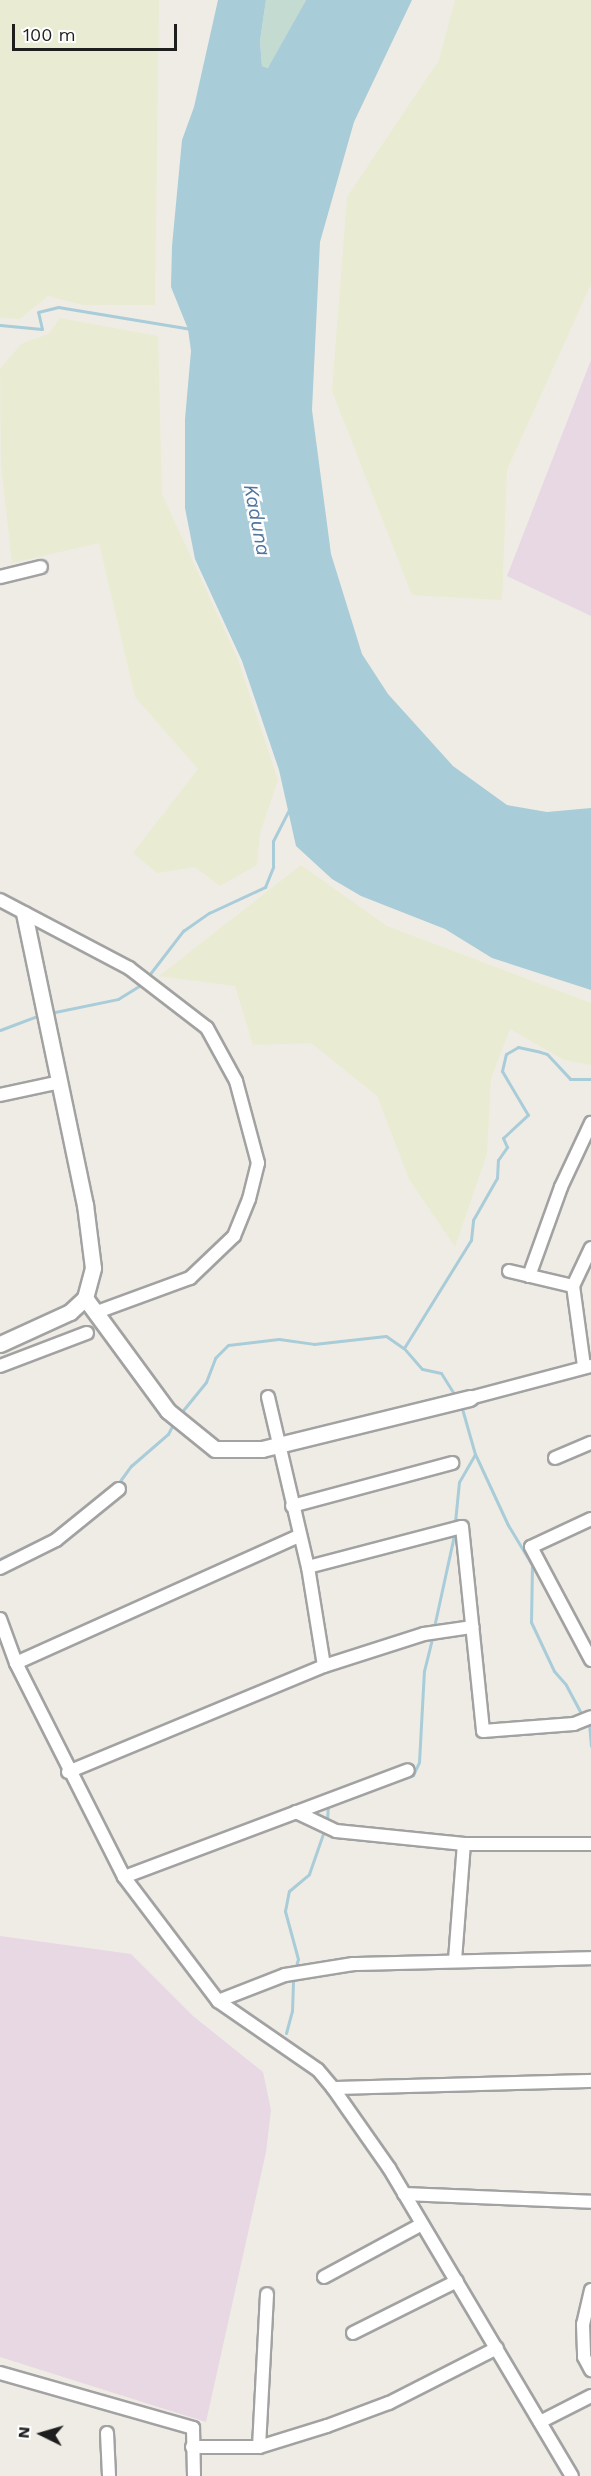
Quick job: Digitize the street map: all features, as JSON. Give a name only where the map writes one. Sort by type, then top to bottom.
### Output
[{"type":"street","points":[[0,577],[42,567]]},
{"type":"street","points":[[0,900],[129,968],[207,1028],[236,1081],[258,1163],[249,1199],[234,1236],[190,1278],[97,1312]]},
{"type":"street","points":[[0,1344],[70,1312],[85,1298],[93,1268],[60,1082],[24,914]]},
{"type":"street","points":[[0,1095],[60,1082]]},
{"type":"street","points":[[529,1276],[561,1187],[591,1123]]},
{"type":"street","points":[[85,1298],[180,1424],[216,1449],[243,1452],[442,1405],[588,1366],[573,1287],[591,1248]]},
{"type":"street","points":[[509,1271],[573,1287]]},
{"type":"street","points":[[0,1366],[87,1333]]},
{"type":"street","points":[[268,1397],[277,1444],[308,1567],[324,1666]]},
{"type":"street","points":[[555,1458],[591,1443]]},
{"type":"street","points":[[292,1506],[452,1463]]},
{"type":"street","points":[[0,1568],[56,1540],[119,1489]]},
{"type":"street","points":[[591,1519],[531,1547],[591,1660]]},
{"type":"street","points":[[308,1567],[462,1527],[483,1731],[574,1724],[591,1717]]},
{"type":"street","points":[[16,1663],[299,1536]]},
{"type":"street","points":[[0,1619],[16,1663],[68,1772],[124,1877],[218,2001],[318,2070],[333,2088],[404,2194],[572,2476]]},
{"type":"street","points":[[68,1772],[324,1666],[424,1634],[472,1627]]},
{"type":"street","points":[[124,1877],[408,1770]]},
{"type":"street","points":[[296,1812],[336,1831],[464,1844],[591,1844]]},
{"type":"street","points":[[455,1960],[464,1844]]},
{"type":"street","points":[[218,2001],[302,1971],[353,1964],[591,1958]]},
{"type":"street","points":[[333,2088],[591,2081]]},
{"type":"street","points":[[404,2194],[591,2202]]},
{"type":"street","points":[[324,2277],[422,2224]]},
{"type":"street","points":[[353,2333],[457,2281]]},
{"type":"street","points":[[591,2290],[583,2324],[584,2357],[591,2370]]},
{"type":"street","points":[[259,2447],[267,2294]]},
{"type":"street","points":[[192,2447],[259,2447],[389,2403],[497,2348]]},
{"type":"street","points":[[0,2373],[193,2428],[194,2476]]},
{"type":"street","points":[[540,2422],[591,2396]]},
{"type":"street","points":[[107,2433],[109,2476]]},
{"type":"shaded area","points":[[591,360],[591,616],[507,576]]},
{"type":"shaded area","points":[[0,1936],[131,1954],[193,2016],[263,2072],[271,2110],[266,2152],[206,2422],[0,2357]]},
{"type":"green space","points":[[0,0],[159,0],[155,305],[83,305],[48,296],[20,319],[0,318]]},
{"type":"green space","points":[[266,0],[306,0],[269,68],[262,66],[260,41]]},
{"type":"green space","points":[[455,0],[591,0],[591,284],[507,470],[502,600],[412,595],[332,391],[347,197],[439,60]]},
{"type":"green space","points":[[60,318],[158,336],[162,494],[237,657],[278,780],[260,833],[257,865],[220,886],[195,867],[157,873],[133,853],[198,769],[135,697],[99,543],[12,563],[1,465],[0,369],[21,344],[48,334]]},
{"type":"green space","points":[[301,865],[387,926],[591,1003],[591,1065],[564,1060],[510,1029],[491,1079],[487,1154],[455,1247],[409,1179],[377,1096],[311,1043],[253,1045],[235,986],[159,976]]},
{"type":"water","name":"Kaduna","points":[[218,0],[266,0],[260,41],[262,66],[268,68],[306,0],[412,0],[354,122],[320,242],[312,410],[331,554],[362,654],[388,694],[453,766],[507,805],[547,812],[591,808],[591,990],[492,958],[445,929],[361,896],[332,879],[296,846],[279,770],[242,661],[195,559],[185,508],[185,419],[191,351],[188,329],[171,287],[172,246],[182,140],[194,107]]},
{"type":"waterway","points":[[0,325],[42,329],[38,312],[58,307],[191,329]]},
{"type":"waterway","points":[[146,979],[183,931],[209,913],[265,887],[273,867],[273,841],[290,807]]},
{"type":"waterway","points":[[50,1013],[118,999],[142,984]]},
{"type":"waterway","points":[[0,1030],[40,1015]]},
{"type":"waterway","points":[[456,1397],[441,1373],[422,1369],[404,1348],[471,1240],[473,1220],[497,1178],[498,1160],[507,1147],[503,1138],[528,1115],[502,1071],[506,1054],[518,1047],[537,1051],[547,1054],[570,1079],[591,1079]]},
{"type":"waterway","points":[[180,1414],[206,1382],[215,1358],[228,1345],[279,1339],[314,1344],[386,1336],[403,1348]]},
{"type":"waterway","points":[[461,1405],[475,1454],[508,1525],[532,1565],[531,1622],[554,1671],[566,1685],[583,1717]]},
{"type":"waterway","points":[[117,1485],[131,1466],[168,1434],[174,1422]]},
{"type":"waterway","points":[[455,1522],[459,1482],[475,1454]]},
{"type":"waterway","points":[[0,1559],[58,1531]]},
{"type":"waterway","points":[[434,1627],[454,1535]]},
{"type":"waterway","points":[[404,1778],[413,1775],[419,1762],[424,1671],[432,1640]]},
{"type":"waterway","points":[[589,1723],[591,1746]]},
{"type":"waterway","points":[[327,1822],[328,1804]]},
{"type":"waterway","points":[[295,1970],[298,1959],[285,1911],[289,1891],[309,1874],[324,1831]]},
{"type":"waterway","points":[[286,2033],[292,2011],[293,1976]]}]
